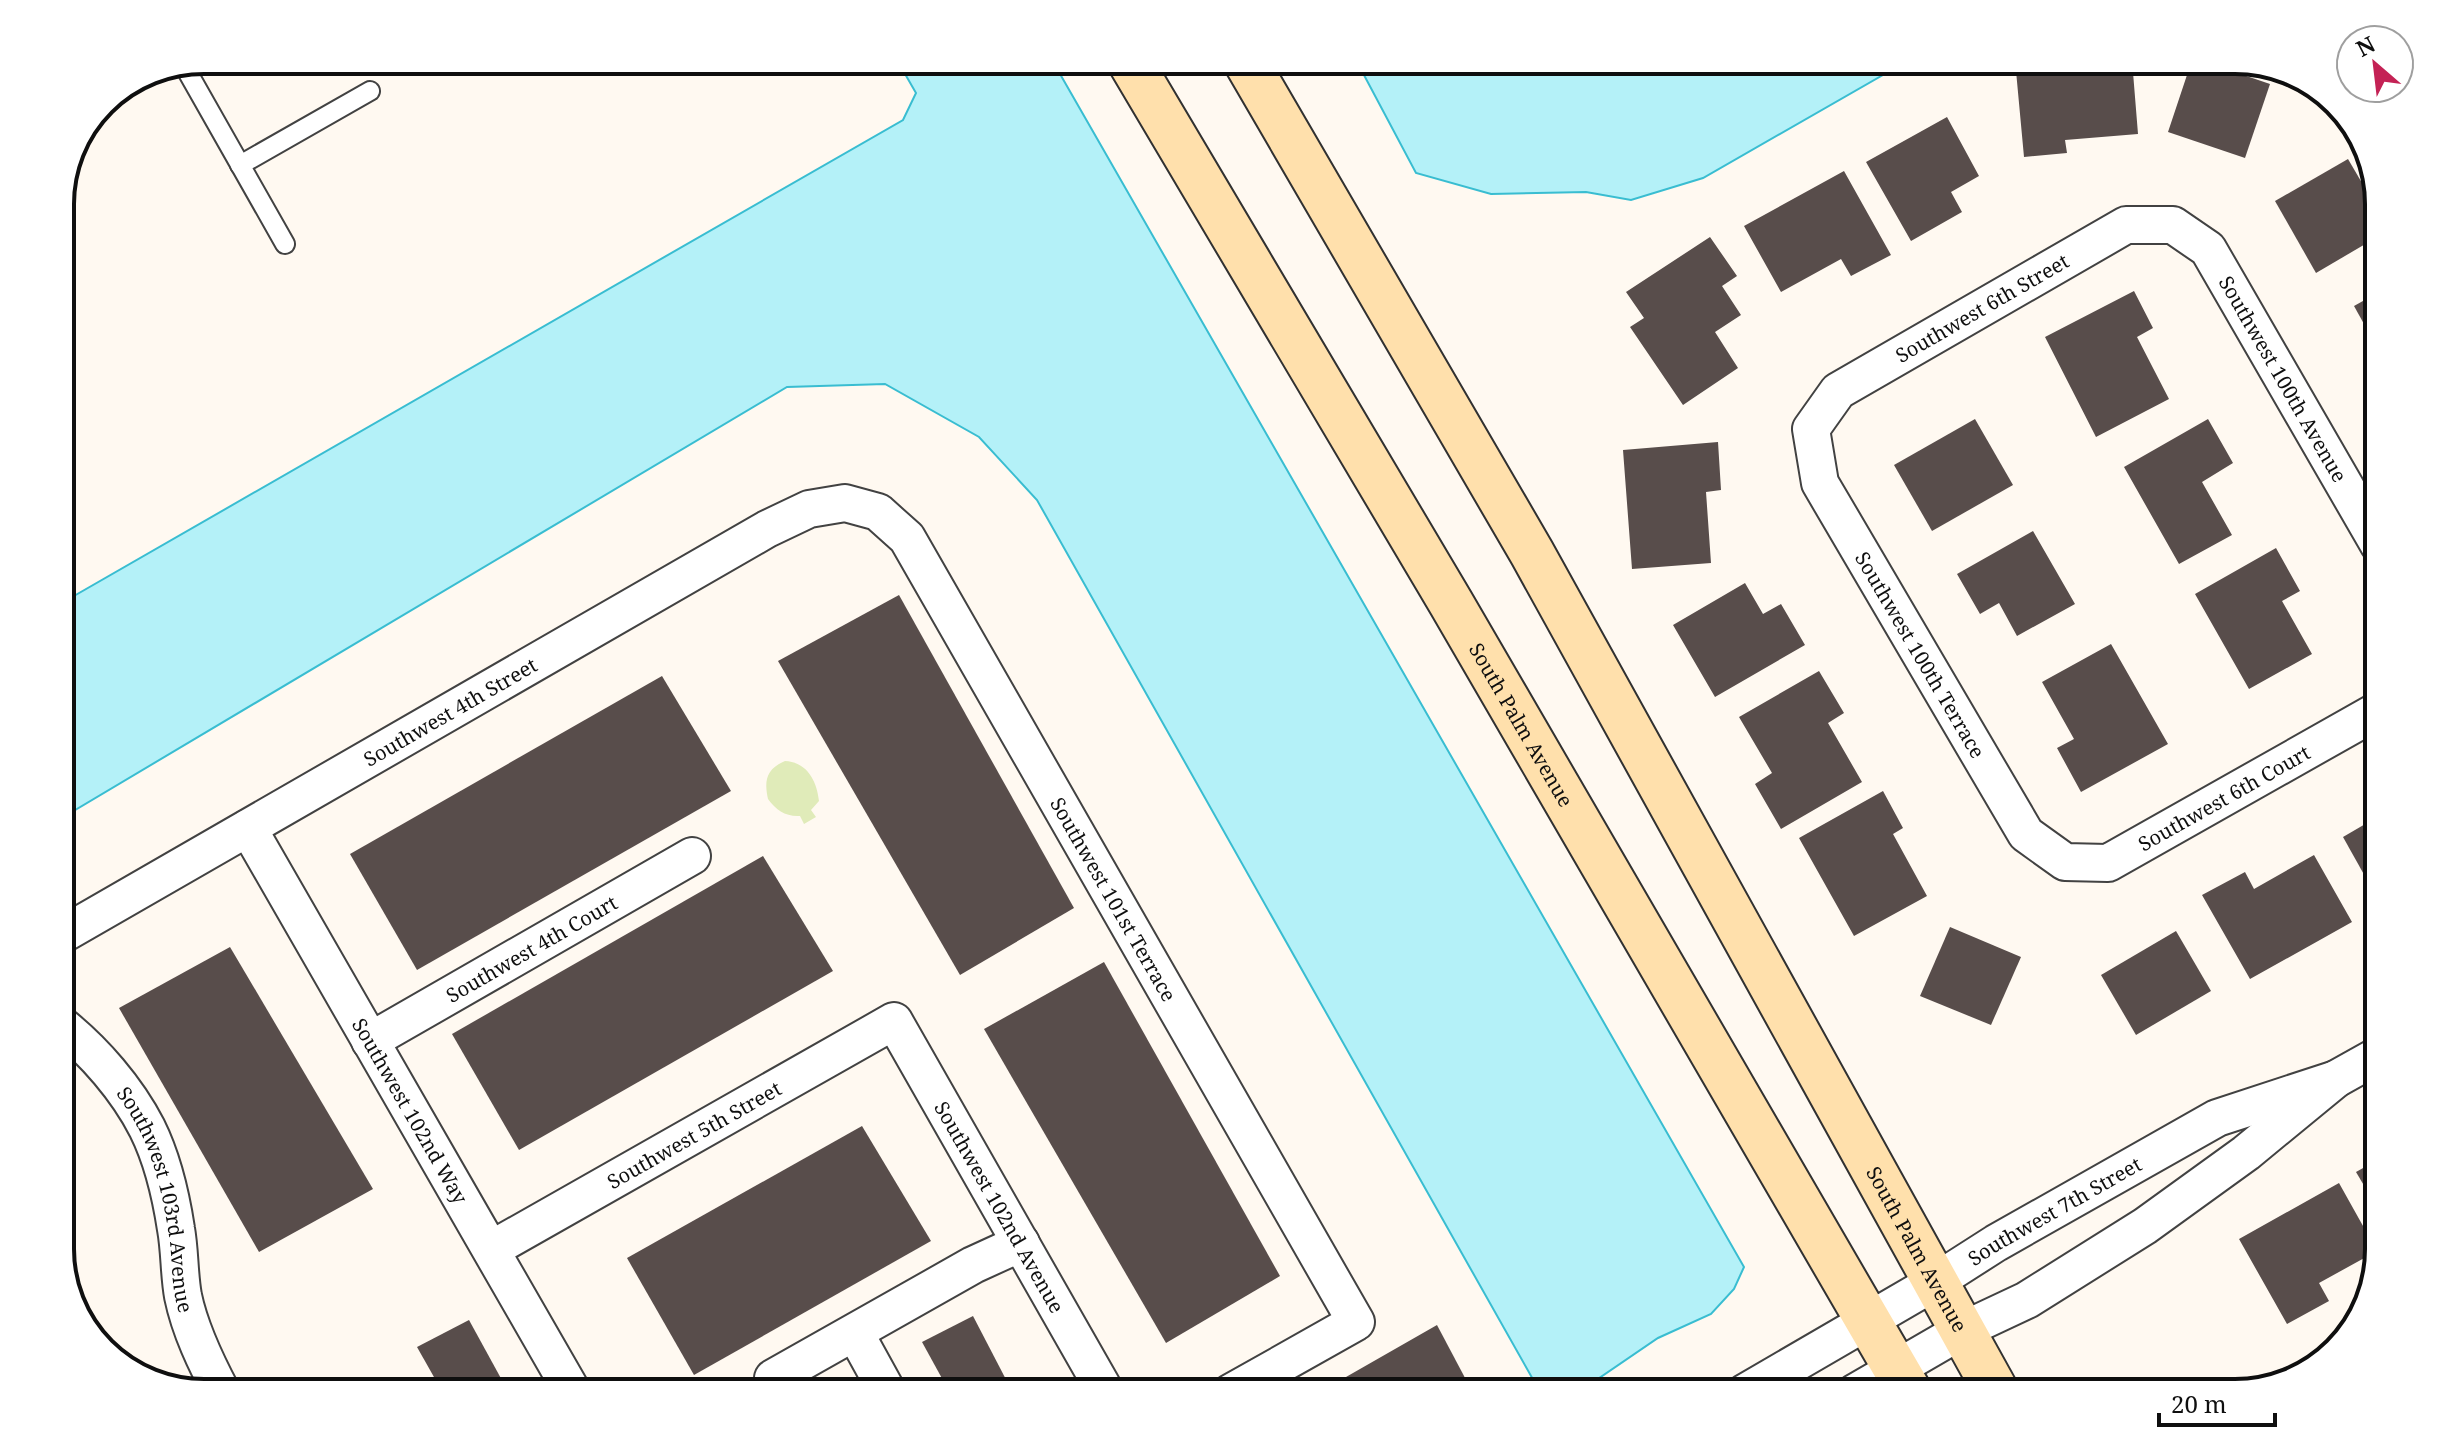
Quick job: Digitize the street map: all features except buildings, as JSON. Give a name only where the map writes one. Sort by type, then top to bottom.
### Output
[{"type":"main road","name":"South Palm Avenue","points":[[1137,74],[1451,603],[1901,1379]]},
{"type":"main road","name":"South Palm Avenue","points":[[1253,74],[1532,553],[1989,1379]]},
{"type":"street","name":"Southwest 6th Street","points":[[1811,429],[1838,391],[2126,225],[2173,225]]},
{"type":"street","name":"Southwest 100th Avenue","points":[[2173,225],[2208,249],[2365,521]]},
{"type":"street","name":"Southwest 100th Terrace","points":[[1811,429],[1820,483],[1843,523],[2026,834],[2065,862]]},
{"type":"street","name":"Southwest 4th Street","points":[[74,928],[767,529],[809,509],[845,503]]},
{"type":"street","name":"Southwest 101st Terrace","points":[[845,503],[878,512],[907,538],[1356,1322],[1255,1379]]},
{"type":"street","name":"Southwest 6th Court","points":[[2065,862],[2108,863],[2365,718]]},
{"type":"street","name":"Southwest 102nd Way","points":[[248,828],[565,1379]]},
{"type":"street","name":"Southwest 4th Court","points":[[370,1041],[692,856]]},
{"type":"street","name":"Southwest 102nd Avenue","points":[[894,1021],[1098,1379]]},
{"type":"street","name":"Southwest 5th Street","points":[[492,1249],[894,1021]]},
{"type":"street","name":"Southwest 103rd Avenue","points":[[74,1037],[119,1085],[147,1128],[163,1172],[177,1229],[183,1297],[192,1329],[215,1379]]},
{"type":"street","name":"Southwest 7th Street","points":[[1904,1379],[1961,1331],[2027,1300],[2145,1226],[2246,1153],[2336,1079],[2365,1063]]},
{"type":"street","name":"Southwest 7th Street","points":[[1768,1379],[1996,1243],[2217,1118],[2336,1079]]},
{"type":"street","points":[[773,1378],[973,1265],[1021,1243]]},
{"type":"street","points":[[855,1333],[880,1379]]},
{"type":"lane","points":[[189,75],[285,244]]},
{"type":"lane","points":[[240,165],[370,91]]},
{"type":"green space","points":[[785,761],[805,769],[816,786],[819,801],[811,810],[816,817],[804,824],[800,816],[782,812],[768,799],[768,776]]},
{"type":"water","points":[[905,74],[1060,74],[1744,1267],[1734,1289],[1711,1314],[1658,1338],[1598,1379],[1533,1379],[1037,500],[979,437],[885,384],[787,387],[74,811],[74,596],[903,120],[916,93]]},
{"type":"water","points":[[1363,74],[1885,74],[1703,178],[1631,200],[1586,192],[1491,194],[1416,173]]}]
